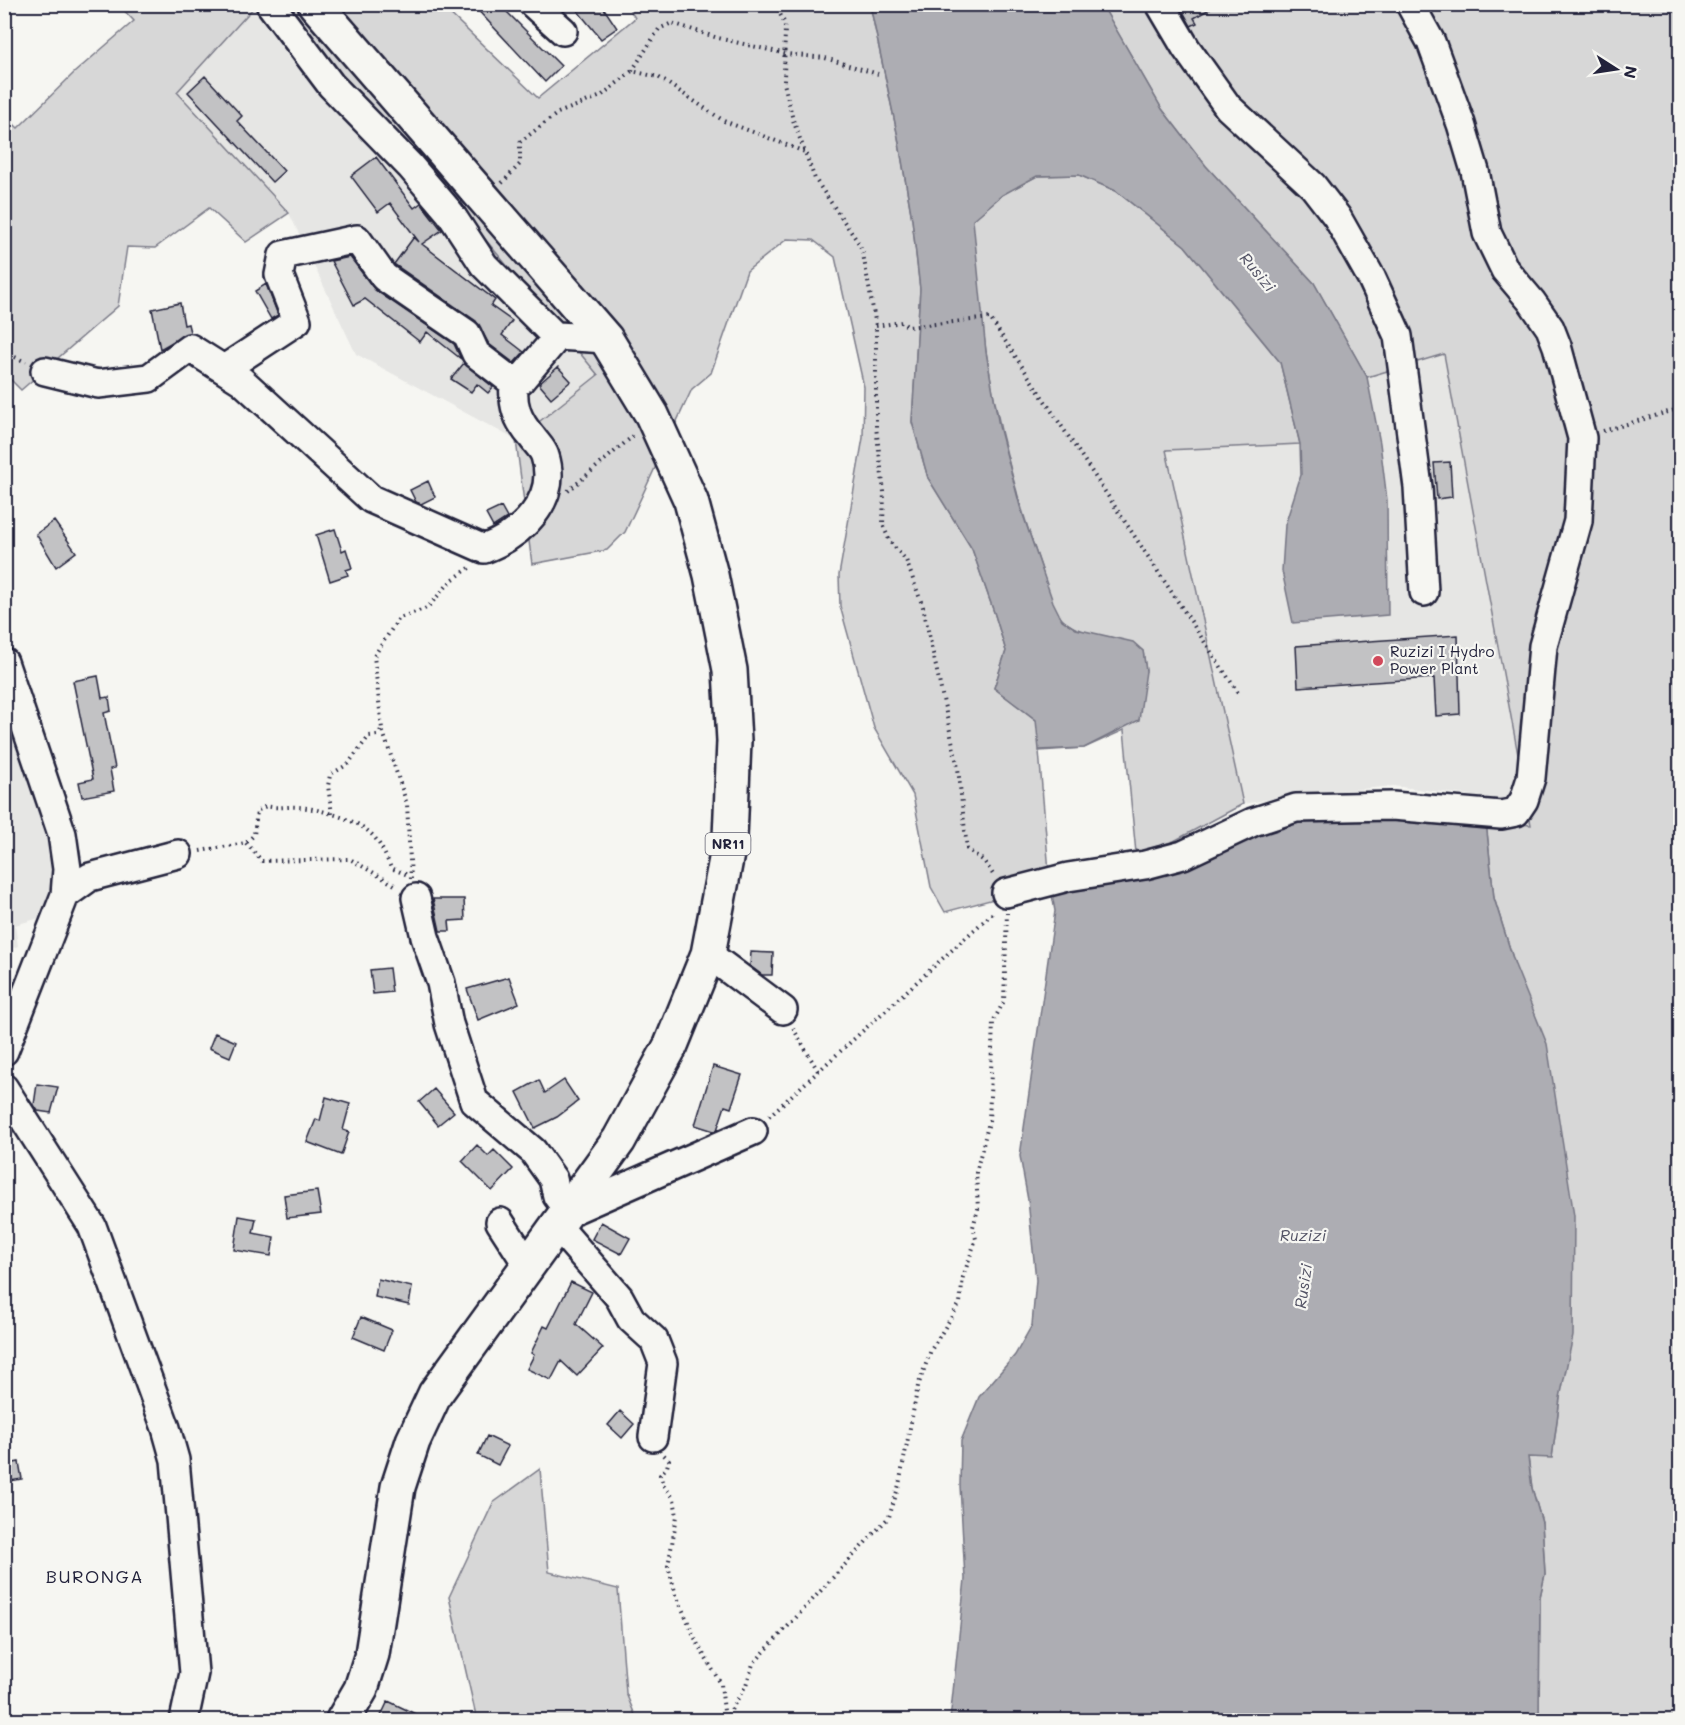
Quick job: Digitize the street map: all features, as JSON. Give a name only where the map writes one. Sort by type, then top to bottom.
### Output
[{"type":"highway","name":"NR11","points":[[315,4],[606,339],[652,415],[691,501],[711,575],[730,670],[734,741],[729,838],[708,954],[666,1054],[619,1140],[435,1394],[412,1441],[398,1487],[372,1653],[361,1689],[343,1720]]},
{"type":"street","points":[[270,4],[331,85],[410,166],[450,213],[484,265],[558,336],[606,339]]},
{"type":"street","points":[[532,4],[563,31]]},
{"type":"street","points":[[1160,4],[1186,48],[1228,107],[1313,186],[1337,217],[1372,279],[1398,336],[1418,486],[1424,592]]},
{"type":"street","points":[[1006,897],[1068,877],[1145,865],[1182,855],[1253,822],[1296,808],[1392,806],[1501,815],[1516,812],[1524,800],[1531,778],[1543,646],[1578,521],[1582,438],[1550,328],[1505,270],[1487,233],[1475,171],[1461,124],[1431,42],[1410,4]]},
{"type":"street","points":[[224,369],[297,321],[279,275],[283,255],[357,239],[384,278],[467,334],[476,354],[514,383]]},
{"type":"street","points":[[514,383],[520,381],[558,336]]},
{"type":"street","points":[[45,371],[98,384],[149,378],[190,348],[242,381],[371,499],[484,549],[501,543],[533,517],[549,480],[545,454],[525,430],[512,402],[514,383]]},
{"type":"street","points":[[4,662],[62,834],[68,869],[65,895],[4,1051]]},
{"type":"street","points":[[65,895],[90,877],[178,854]]},
{"type":"street","points":[[413,887],[425,938],[441,983],[449,1024],[474,1101],[533,1150],[553,1179],[563,1220],[619,1297],[632,1319],[654,1340],[663,1363],[653,1437]]},
{"type":"street","points":[[708,954],[783,1010]]},
{"type":"street","points":[[4,1088],[92,1226],[166,1428],[175,1460],[194,1673],[184,1720]]},
{"type":"street","points":[[563,1220],[753,1131]]},
{"type":"street","points":[[500,1222],[529,1267]]},
{"type":"path","points":[[725,1720],[746,1685],[753,1664],[889,1517],[899,1485],[918,1386],[931,1350],[960,1303],[963,1277],[976,1239],[972,1227],[978,1209],[976,1172],[989,1122],[993,1022],[1004,1001],[1006,897],[984,861],[967,849],[958,768],[923,608],[906,560],[890,542],[884,525],[884,492],[876,427],[876,326],[860,245],[815,179],[787,103],[784,82],[785,24],[775,4]]},
{"type":"path","points":[[485,202],[520,164],[520,142],[558,113],[601,96],[632,71],[659,29],[672,23],[718,38],[786,54],[825,58],[878,74]]},
{"type":"path","points":[[632,71],[658,77],[724,121],[805,152]]},
{"type":"path","points":[[876,326],[902,321],[908,327],[990,318],[1239,694]]},
{"type":"path","points":[[1582,438],[1675,410],[1680,419]]},
{"type":"path","points":[[374,656],[382,729],[407,804],[413,887]]},
{"type":"path","points":[[332,814],[328,786],[330,775],[348,765],[369,736],[377,735],[382,729]]},
{"type":"path","points":[[178,854],[246,843],[254,835],[257,811],[266,806],[280,809],[296,806],[332,814],[369,831],[386,855],[391,868],[413,887]]},
{"type":"path","points":[[246,843],[262,861],[350,859],[413,887]]},
{"type":"path","points":[[753,1131],[917,984],[1006,897]]},
{"type":"path","points":[[783,1010],[818,1071]]},
{"type":"path","points":[[653,1437],[669,1460],[660,1475],[663,1484],[674,1499],[677,1516],[668,1566],[676,1595],[698,1645],[721,1684],[725,1720]]},
{"type":"shaded area","points":[[119,5],[256,5],[177,92],[289,213],[246,242],[209,208],[155,248],[127,247],[118,306],[21,390],[5,374],[4,115],[18,128],[75,72],[134,21]]},
{"type":"shaded area","points":[[257,5],[391,126],[599,376],[516,440],[356,354],[289,213],[177,92]]},
{"type":"shaded area","points":[[257,5],[441,5],[538,98],[635,18],[627,5],[870,5],[898,137],[912,219],[920,289],[912,422],[928,478],[972,549],[995,615],[1006,651],[994,688],[1036,720],[1146,671],[1143,651],[1125,641],[1073,627],[1059,616],[1052,603],[1023,514],[990,379],[972,220],[1002,195],[1037,176],[1079,175],[1116,191],[1185,246],[1280,362],[1300,444],[1166,450],[1243,804],[1174,841],[1136,853],[1124,730],[1084,748],[1039,751],[1050,884],[945,912],[931,887],[913,795],[874,728],[840,606],[839,575],[863,438],[864,387],[835,257],[813,240],[787,239],[747,271],[711,373],[692,389],[625,532],[607,550],[532,564],[516,440],[598,375],[391,126]]},
{"type":"shaded area","points":[[1102,5],[1680,5],[1680,1720],[1539,1720],[1540,1597],[1545,1574],[1542,1523],[1532,1488],[1528,1457],[1552,1457],[1560,1398],[1515,965],[1494,898],[1486,822],[1531,825],[1444,354],[1367,377],[1314,283],[1206,166],[1162,109]]},
{"type":"shaded area","points":[[1444,354],[1532,826],[1486,822],[1489,798],[1393,786],[1292,796],[1243,804],[1166,450],[1300,444],[1301,475],[1285,525],[1386,579],[1389,549],[1387,500],[1380,443],[1367,377]]},
{"type":"shaded area","points":[[4,712],[63,878],[57,913],[15,925],[18,946],[5,951]]},
{"type":"shaded area","points":[[540,1469],[549,1572],[618,1589],[626,1693],[637,1720],[477,1720],[449,1597],[493,1503]]},
{"type":"water","name":"Rusizi","points":[[870,5],[1102,5],[1162,109],[1206,166],[1314,283],[1367,377],[1380,443],[1387,500],[1388,615],[1293,623],[1282,571],[1285,525],[1301,475],[1300,444],[1280,362],[1185,246],[1116,191],[1079,175],[1037,176],[1002,195],[973,220],[986,352],[999,426],[1020,506],[1053,602],[1062,620],[1076,629],[1133,642],[1143,651],[1146,671],[1139,720],[1084,748],[1039,750],[1036,720],[994,688],[1006,651],[995,615],[972,549],[928,478],[912,422],[920,289],[912,219],[898,137]]},
{"type":"water","name":"Ruzizi","points":[[1295,814],[1486,822],[1494,898],[1515,965],[1547,1044],[1574,1216],[1573,1336],[1560,1398],[1552,1458],[1528,1457],[1532,1488],[1542,1523],[1545,1574],[1540,1597],[1539,1720],[950,1720],[965,1579],[960,1485],[961,1441],[979,1397],[1015,1355],[1032,1325],[1036,1280],[1028,1200],[1020,1156],[1055,911],[1050,884]]},
{"type":"building","points":[[472,4],[499,4],[561,66],[545,82]]},
{"type":"building","points":[[572,4],[601,4],[617,28],[601,39]]},
{"type":"building","points":[[1179,4],[1218,4],[1194,18],[1197,23],[1191,26]]},
{"type":"building","points":[[205,76],[242,116],[237,121],[284,171],[272,182],[188,92]]},
{"type":"building","points":[[376,157],[414,208],[421,203],[442,230],[422,244],[495,300],[491,306],[512,321],[502,335],[524,352],[514,363],[489,344],[476,321],[394,264],[414,237],[419,242],[390,203],[378,212],[351,176]]},
{"type":"building","points":[[350,257],[375,290],[454,344],[461,359],[427,332],[420,342],[365,299],[354,305],[331,261]]},
{"type":"building","points":[[266,284],[278,315],[271,319],[255,291]]},
{"type":"building","points":[[180,303],[184,325],[188,324],[190,332],[160,349],[152,309]]},
{"type":"building","points":[[464,363],[493,387],[488,393],[477,384],[471,392],[451,379]]},
{"type":"building","points":[[558,367],[571,381],[551,398],[539,384]]},
{"type":"building","points":[[1450,462],[1452,497],[1437,499],[1434,463]]},
{"type":"building","points":[[428,481],[435,497],[421,504],[416,502],[410,490]]},
{"type":"building","points":[[501,507],[507,518],[493,527],[486,514]]},
{"type":"building","points":[[54,521],[76,552],[56,567],[36,534]]},
{"type":"building","points":[[335,529],[342,551],[346,549],[352,568],[346,570],[348,575],[330,581],[316,535]]},
{"type":"building","name":"Ruzizi I Hydro Power Plant","points":[[1458,635],[1460,714],[1436,716],[1434,678],[1298,687],[1296,646]]},
{"type":"building","points":[[98,676],[102,698],[109,697],[111,711],[104,713],[115,768],[110,769],[114,791],[82,797],[79,782],[93,779],[73,681]]},
{"type":"building","points":[[433,899],[464,899],[465,920],[449,921],[450,931],[440,931]]},
{"type":"building","points":[[751,952],[773,953],[772,975],[762,975],[750,966]]},
{"type":"building","points":[[389,968],[392,992],[373,994],[370,970]]},
{"type":"building","points":[[509,977],[519,1003],[478,1020],[467,989]]},
{"type":"building","points":[[215,1033],[236,1042],[230,1057],[209,1048]]},
{"type":"building","points":[[713,1066],[742,1075],[731,1108],[725,1106],[717,1130],[714,1131],[695,1125]]},
{"type":"building","points":[[539,1080],[545,1093],[564,1080],[578,1101],[557,1117],[535,1128],[517,1092]]},
{"type":"building","points":[[37,1084],[58,1087],[51,1113],[38,1111],[34,1105]]},
{"type":"building","points":[[434,1089],[454,1112],[438,1125],[419,1102]]},
{"type":"building","points":[[326,1097],[350,1104],[343,1130],[349,1132],[341,1155],[307,1142],[316,1119],[320,1121]]},
{"type":"building","points":[[477,1145],[488,1156],[494,1150],[513,1169],[492,1191],[462,1161]]},
{"type":"building","points":[[317,1191],[321,1214],[287,1218],[284,1195]]},
{"type":"building","points":[[239,1216],[256,1219],[253,1233],[274,1237],[271,1256],[234,1250]]},
{"type":"building","points":[[601,1222],[630,1238],[621,1254],[592,1239]]},
{"type":"building","points":[[378,1279],[412,1287],[409,1305],[375,1297]]},
{"type":"building","points":[[571,1282],[592,1292],[576,1324],[603,1348],[577,1376],[561,1361],[551,1380],[527,1369],[534,1355],[531,1353],[544,1326],[548,1328]]},
{"type":"building","points":[[361,1317],[392,1330],[384,1350],[353,1337]]},
{"type":"building","points":[[620,1411],[634,1424],[622,1438],[608,1425]]},
{"type":"building","points":[[487,1436],[508,1446],[498,1465],[478,1455]]},
{"type":"building","points":[[19,1462],[22,1479],[4,1482],[4,1465]]},
{"type":"building","points":[[388,1701],[428,1720],[379,1720]]},
{"type":"place","name":"Ruzizi I Hydro Power Plant","points":[[1378,661]]},
{"type":"district","name":"BURONGA","points":[[95,1577]]}]
